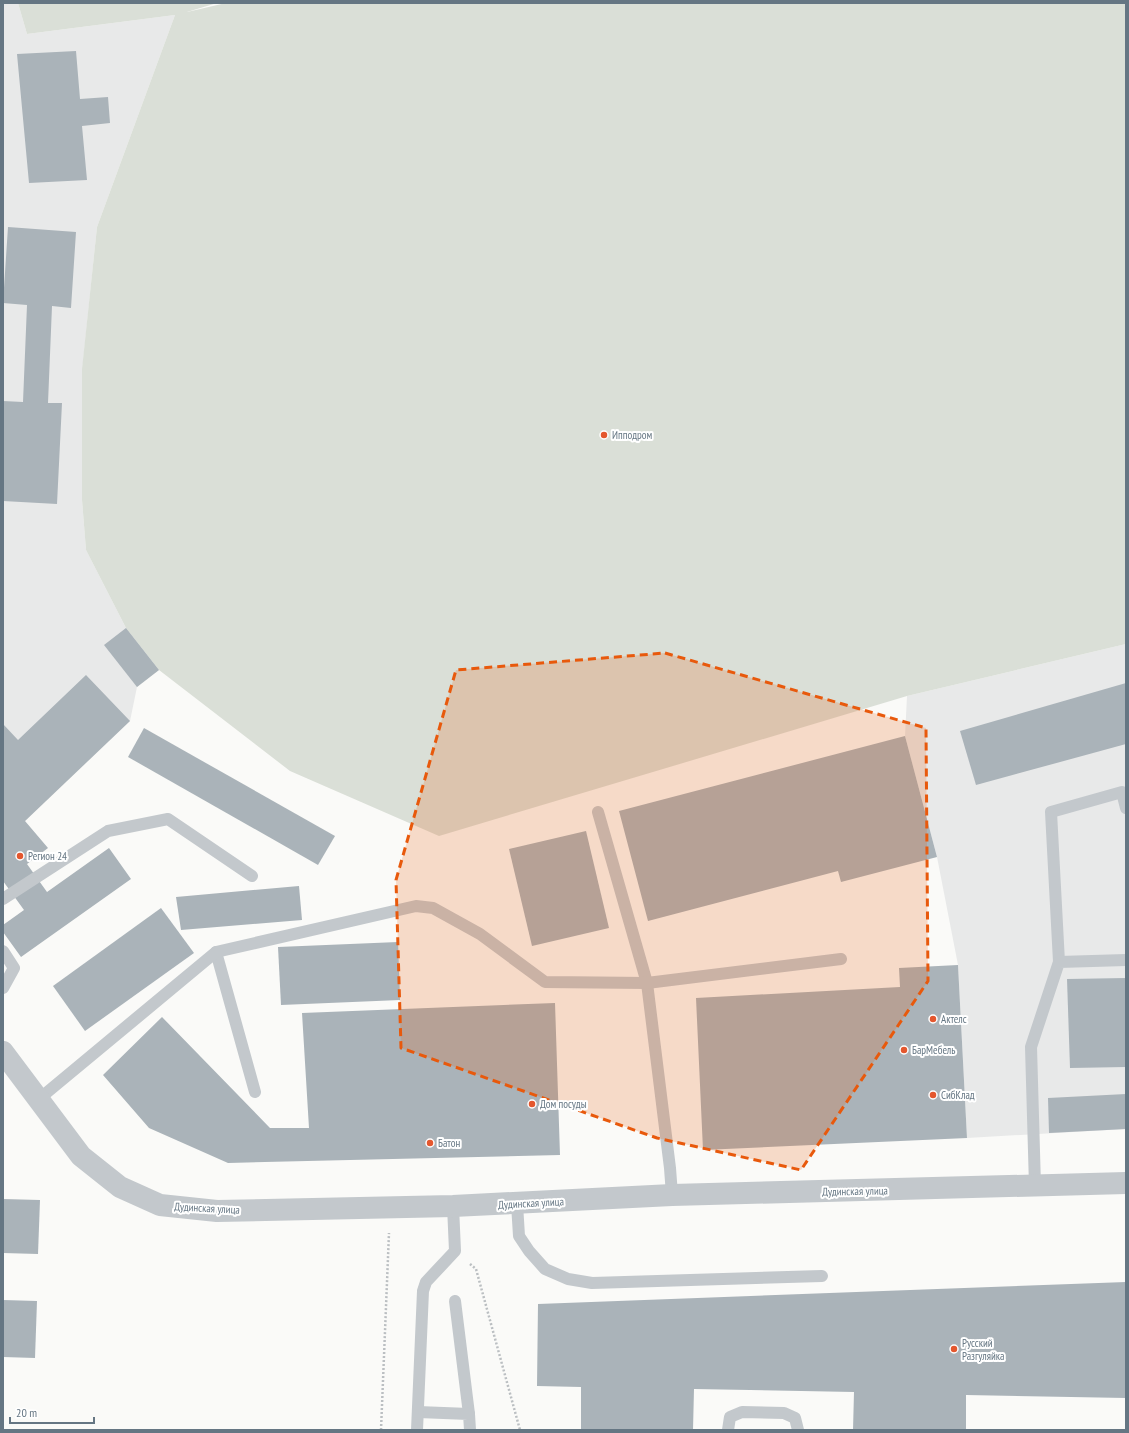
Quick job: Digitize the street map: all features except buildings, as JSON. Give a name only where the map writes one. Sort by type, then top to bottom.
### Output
[{"type":"street","name":"Дудинская улица","points":[[3,1052],[81,1156],[120,1188],[160,1205],[217,1211],[453,1206],[517,1204],[672,1195],[1126,1183]]},
{"type":"lane","points":[[1035,1186],[1031,1047],[1059,962],[1051,812],[1122,792],[1126,808]]},
{"type":"lane","points":[[598,812],[647,983],[672,1195]]},
{"type":"lane","points":[[3,899],[108,831],[168,819],[252,876]]},
{"type":"lane","points":[[39,1099],[216,952],[416,906],[432,908],[480,934],[545,982],[647,983],[841,959]]},
{"type":"lane","points":[[3,951],[14,968],[3,988]]},
{"type":"lane","points":[[216,952],[255,1092]]},
{"type":"lane","points":[[1059,962],[1126,960]]},
{"type":"lane","points":[[517,1204],[519,1236],[529,1251],[545,1269],[568,1280],[592,1283],[822,1276]]},
{"type":"lane","points":[[417,1430],[424,1291],[426,1282],[455,1251],[453,1206]]},
{"type":"lane","points":[[455,1301],[470,1430]]},
{"type":"lane","points":[[418,1412],[469,1414]]},
{"type":"lane","points":[[728,1430],[730,1417],[742,1412],[784,1412],[795,1418],[798,1430]]},
{"type":"path","points":[[381,1430],[389,1227]]},
{"type":"path","points":[[455,1251],[476,1269],[520,1430]]},
{"type":"highlighted area","points":[[665,653],[926,728],[928,981],[801,1170],[657,1138],[401,1048],[396,880],[456,670]]},
{"type":"shaded area","points":[[3,3],[18,3],[27,34],[175,15],[97,227],[82,372],[82,500],[86,550],[126,628],[159,670],[137,687],[130,721],[3,842]]},
{"type":"shaded area","name":"Ипподром","points":[[18,3],[217,3],[187,12],[226,3],[1126,3],[1126,644],[907,696],[439,836],[290,771],[159,670],[126,628],[86,550],[82,500],[82,369],[97,227],[175,15],[27,34]]},
{"type":"shaded area","points":[[1126,644],[1126,1129],[967,1138],[958,965],[937,857],[905,736],[907,696]]},
{"type":"place","name":"Ипподром","points":[[604,435]]},
{"type":"place","name":"Регион 24","points":[[20,856]]},
{"type":"place","name":"Актелс","points":[[933,1019]]},
{"type":"place","name":"БарМебель","points":[[904,1050]]},
{"type":"place","name":"СибКлад","points":[[933,1095]]},
{"type":"place","name":"Дом посуды","points":[[532,1104]]},
{"type":"place","name":"Батон","points":[[430,1143]]},
{"type":"place","name":"Русский Разгуляйка","points":[[954,1349]]}]
